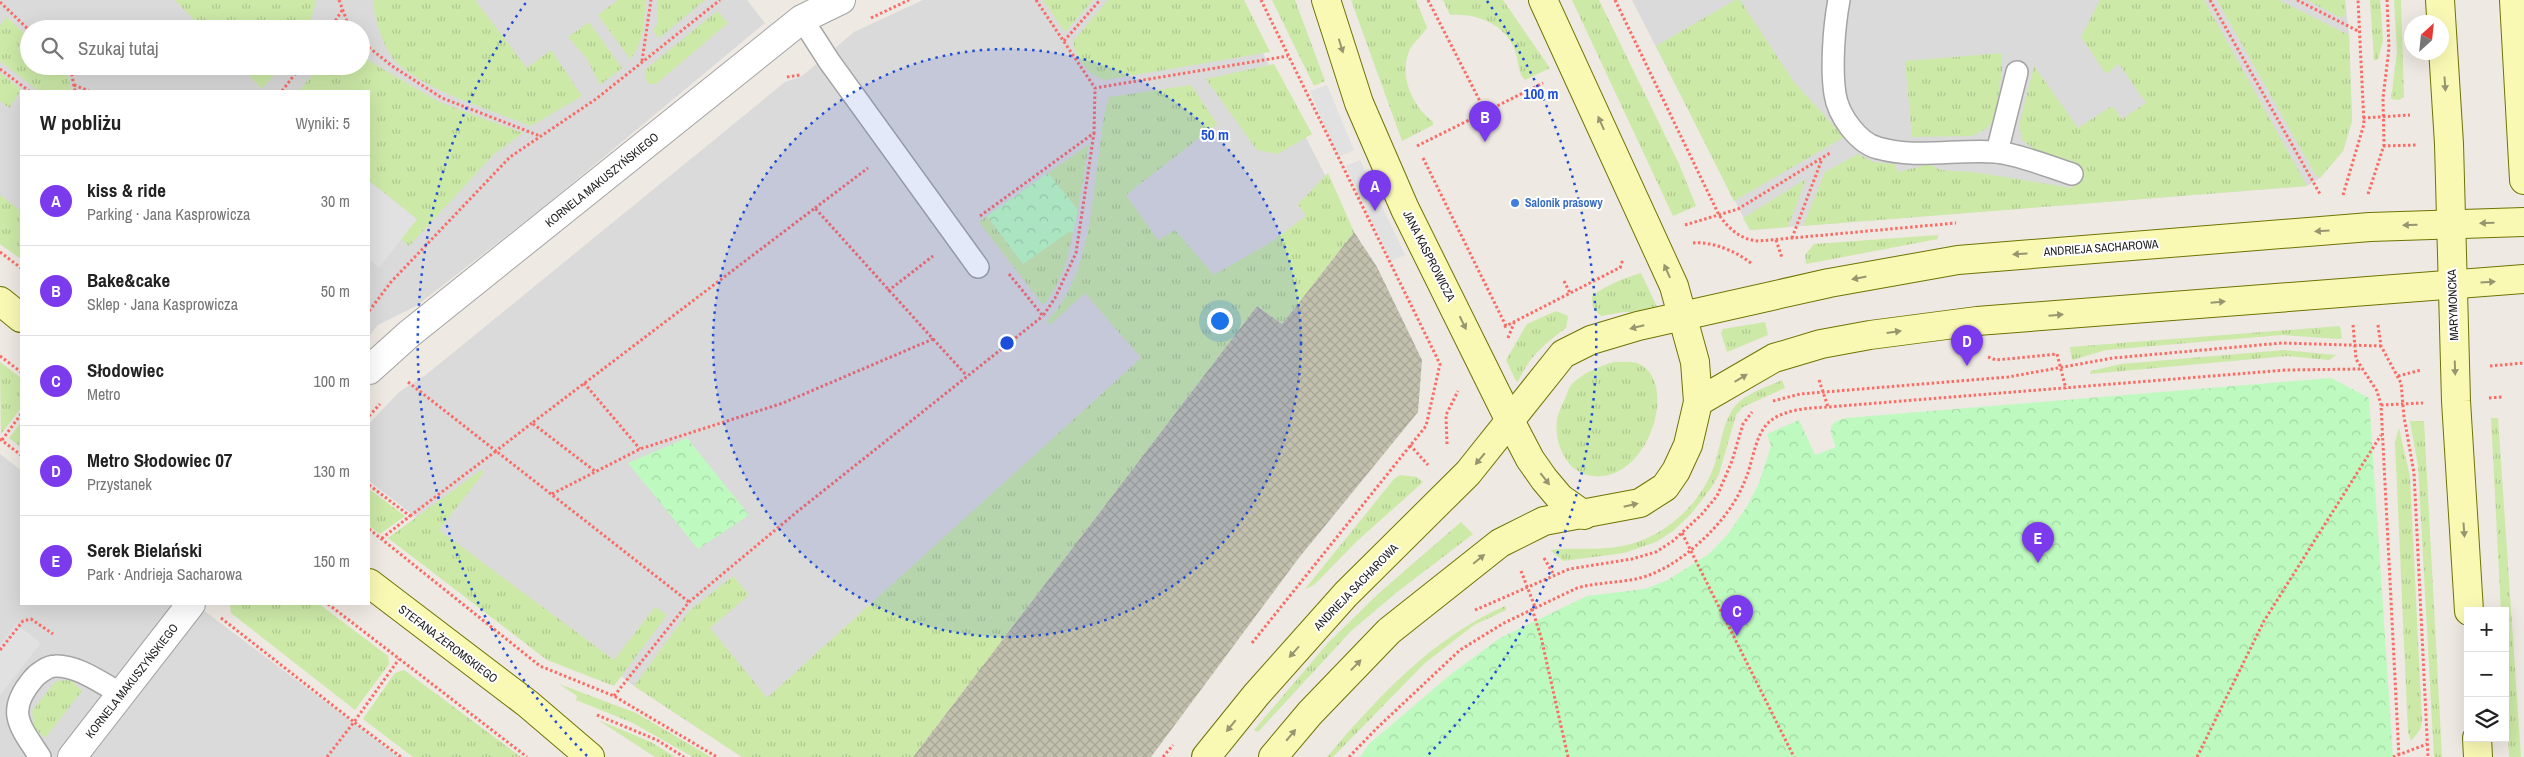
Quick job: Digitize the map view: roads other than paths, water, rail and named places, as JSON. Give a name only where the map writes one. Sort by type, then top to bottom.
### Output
[{"type":"street","name":"KORNELA MAKUSZYŃSKIEGO","points":[[370,369],[796,9],[841,0]]},
{"type":"street","name":"JANA KASPROWICZA","points":[[1326,0],[1359,102],[1405,209],[1511,422],[1530,459],[1544,479],[1560,498],[1584,515]]},
{"type":"street","points":[[1273,757],[1310,713],[1389,632],[1500,543],[1544,521],[1640,503],[1665,487],[1676,471],[1688,444],[1698,402],[1695,362],[1674,286],[1543,0]]},
{"type":"street","name":"MARYMONCKA","points":[[2440,0],[2449,144],[2456,400],[2469,607]]},
{"type":"street","points":[[2514,0],[2524,180]]},
{"type":"street","name":"ANDRIEJA SACHAROWA","points":[[1206,757],[1256,695],[1346,594],[1452,491],[1511,422],[1544,375],[1563,354],[1591,340],[1638,326],[1829,283],[1958,260],[2370,227],[2524,222]]},
{"type":"street","points":[[1698,402],[1774,358],[1821,344],[1870,335],[1977,321],[2524,279]]},
{"type":"street","points":[[0,301],[20,317]]},
{"type":"street","name":"STEFANA ŻEROMSKIEGO","points":[[370,584],[528,704],[590,757]]},
{"type":"street","name":"KORNELA MAKUSZYŃSKIEGO","points":[[72,757],[122,694],[203,608]]},
{"type":"street","name":"STEFANA ŻEROMSKIEGO","points":[[528,704],[612,757]]},
{"type":"street","points":[[2477,742],[2478,757]]},
{"type":"lane","points":[[1839,0],[1835,22],[1835,95],[1843,116],[1859,136],[1877,148],[1907,152],[1997,152],[2072,174]]},
{"type":"lane","points":[[796,9],[835,69],[978,266]]},
{"type":"lane","points":[[1997,152],[2017,72]]},
{"type":"lane","points":[[40,757],[22,730],[16,710],[22,692],[37,675],[53,666],[74,669],[122,694]]},
{"type":"place","name":"Bake&cake","points":[[1485,142]]},
{"type":"place","name":"Salonik prasowy","points":[[1515,203]]},
{"type":"place","name":"kiss & ride","points":[[1375,211]]},
{"type":"place","name":"Metro Słodowiec 07","points":[[1967,366]]},
{"type":"place","name":"Serek Bielański","points":[[2038,563]]},
{"type":"place","name":"Słodowiec","points":[[1737,636]]}]
